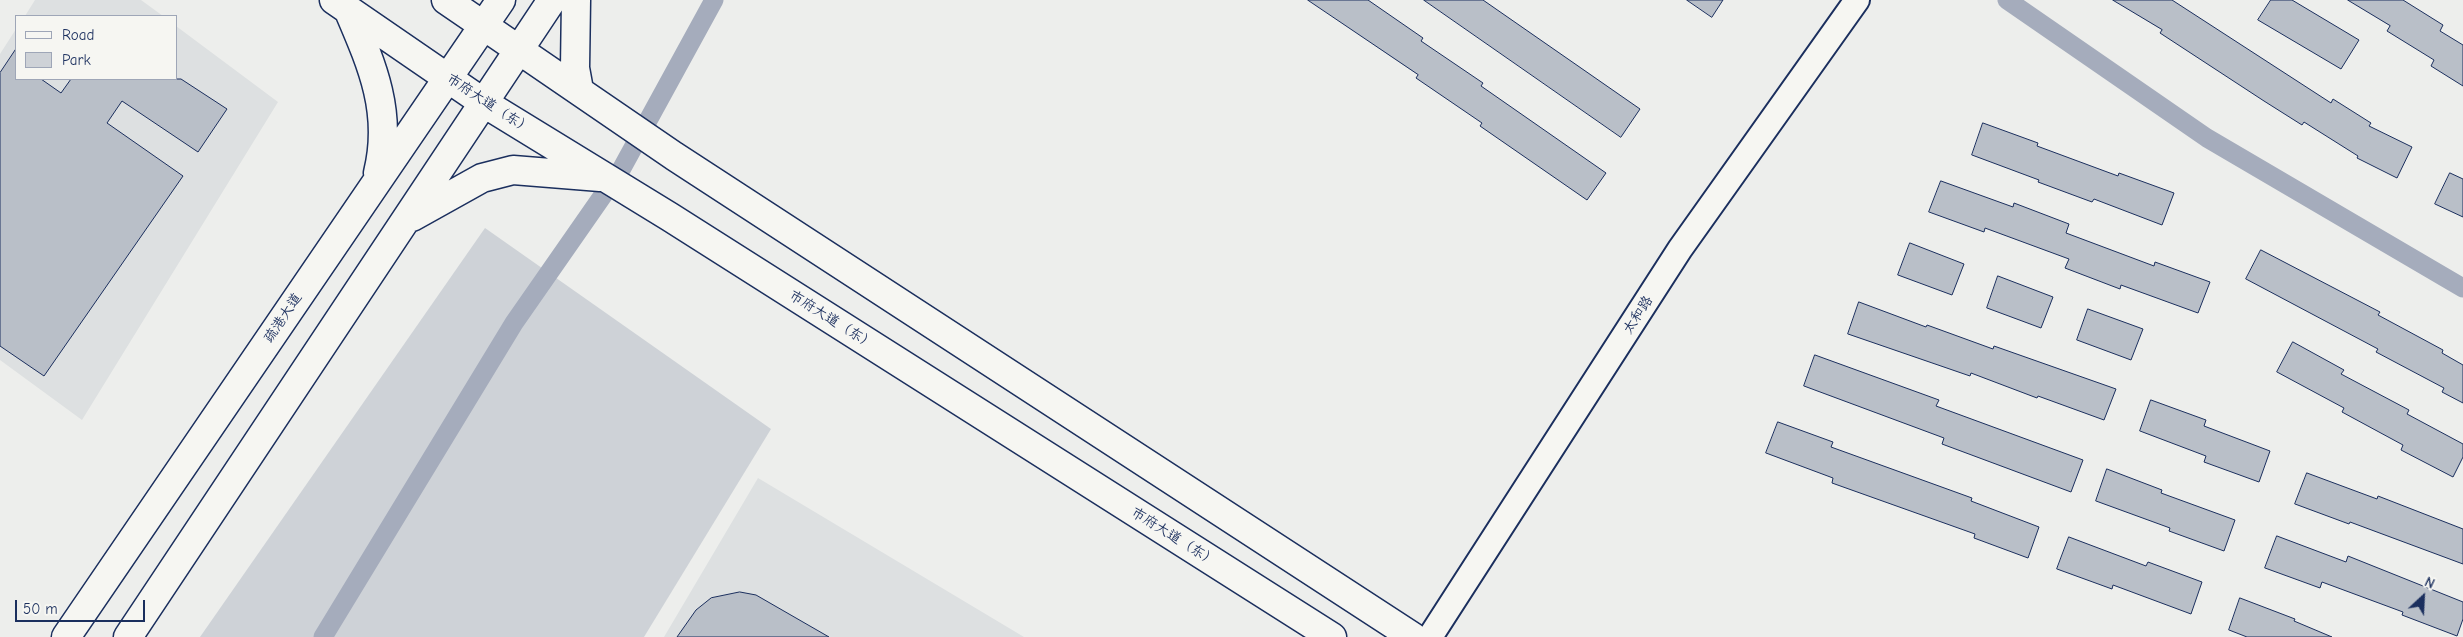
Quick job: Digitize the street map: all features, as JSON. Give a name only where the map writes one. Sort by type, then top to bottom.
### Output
[{"type":"main road","points":[[446,0],[520,48],[674,156],[1413,637]]},
{"type":"main road","name":"疏港大道","points":[[66,637],[501,0]]},
{"type":"main road","points":[[128,637],[552,0]]},
{"type":"main road","points":[[576,0],[575,68],[589,96]]},
{"type":"main road","points":[[341,5],[370,60],[380,100],[384,130],[382,154],[375,184]]},
{"type":"main road","name":"市府大道（东）","points":[[341,5],[484,103],[578,159],[1332,637]]},
{"type":"main road","points":[[406,220],[482,178],[513,170],[583,174],[607,178]]},
{"type":"street","name":"太和路","points":[[1430,637],[1680,250],[1857,0]]},
{"type":"shaded area","points":[[35,0],[141,0],[162,15],[26,15]]},
{"type":"shaded area","points":[[178,27],[278,102],[82,420],[0,360],[0,54],[15,31],[15,80],[178,80]]},
{"type":"shaded area","points":[[758,478],[1024,637],[664,637]]},
{"type":"green space","points":[[485,228],[771,429],[644,637],[200,637]]},
{"type":"building","points":[[1308,0],[1368,0],[1423,38],[1421,41],[1483,83],[1481,86],[1606,173],[1587,200],[1480,126],[1482,123],[1416,78],[1418,75]]},
{"type":"building","points":[[1424,0],[1483,0],[1640,109],[1621,137]]},
{"type":"building","points":[[1687,0],[1723,0],[1712,17]]},
{"type":"building","points":[[2113,0],[2172,0],[2331,103],[2333,99],[2371,123],[2369,126],[2412,147],[2397,178],[2357,158],[2358,156],[2304,122],[2302,125],[2160,33],[2162,30]]},
{"type":"building","points":[[2271,0],[2292,0],[2359,40],[2341,69],[2258,20]]},
{"type":"building","points":[[2348,0],[2403,0],[2443,25],[2440,31],[2463,45],[2463,86],[2431,66],[2434,60],[2387,31],[2390,26]]},
{"type":"building","points":[[15,50],[15,80],[42,80],[61,93],[70,80],[181,79],[227,109],[198,152],[122,101],[107,123],[183,176],[44,376],[0,346],[0,73]]},
{"type":"building","points":[[1983,123],[2038,143],[2037,146],[2118,176],[2119,173],[2174,193],[2162,225],[2094,199],[2092,202],[1972,155]]},
{"type":"building","points":[[2450,173],[2463,179],[2463,217],[2435,204]]},
{"type":"building","points":[[1941,181],[2013,207],[2014,203],[2069,224],[2066,233],[2154,266],[2155,262],[2210,282],[2198,313],[2121,285],[2120,289],[2065,268],[2069,259],[1985,228],[1984,232],[1929,212]]},
{"type":"building","points":[[1910,243],[1964,264],[1952,295],[1898,275]]},
{"type":"building","points":[[2261,250],[2380,312],[2378,315],[2443,350],[2442,353],[2463,365],[2463,403],[2442,392],[2444,388],[2376,352],[2378,349],[2246,279]]},
{"type":"building","points":[[1998,276],[2053,297],[2041,328],[1987,308]]},
{"type":"building","points":[[1859,302],[1926,327],[1927,325],[1993,349],[1994,346],[2116,389],[2104,420],[2038,396],[2037,398],[1971,373],[1970,376],[1848,334]]},
{"type":"building","points":[[2088,309],[2143,329],[2131,360],[2077,340]]},
{"type":"building","points":[[2293,342],[2344,370],[2341,374],[2409,410],[2407,414],[2463,444],[2463,457],[2453,477],[2401,450],[2403,445],[2342,412],[2344,408],[2277,372]]},
{"type":"building","points":[[1815,355],[1939,400],[1936,406],[2083,460],[2071,492],[1942,444],[1944,438],[1804,386]]},
{"type":"building","points":[[2151,400],[2206,420],[2204,426],[2270,451],[2259,482],[2204,462],[2206,456],[2140,431]]},
{"type":"building","points":[[1778,422],[1833,442],[1831,447],[1972,498],[1971,501],[2039,527],[2028,558],[1974,538],[1975,534],[1832,483],[1833,478],[1766,453]]},
{"type":"building","points":[[2107,469],[2162,490],[2161,493],[2235,520],[2224,551],[2169,531],[2170,528],[2096,501]]},
{"type":"building","points":[[2307,473],[2377,499],[2378,496],[2463,529],[2463,564],[2350,522],[2349,524],[2295,504]]},
{"type":"building","points":[[2277,536],[2346,562],[2348,556],[2463,602],[2463,619],[2457,636],[2402,615],[2403,612],[2322,582],[2320,588],[2265,568]]},
{"type":"building","points":[[2069,537],[2146,566],[2148,562],[2202,582],[2191,614],[2113,585],[2112,589],[2057,569]]},
{"type":"building","points":[[740,592],[756,595],[829,637],[677,637],[696,610],[711,598]]},
{"type":"building","points":[[2240,598],[2295,619],[2294,621],[2332,637],[2247,637],[2229,630]]},
{"type":"waterway","points":[[323,637],[514,323],[622,168],[714,0]]},
{"type":"waterway","points":[[2007,0],[2207,138],[2463,288]]}]
